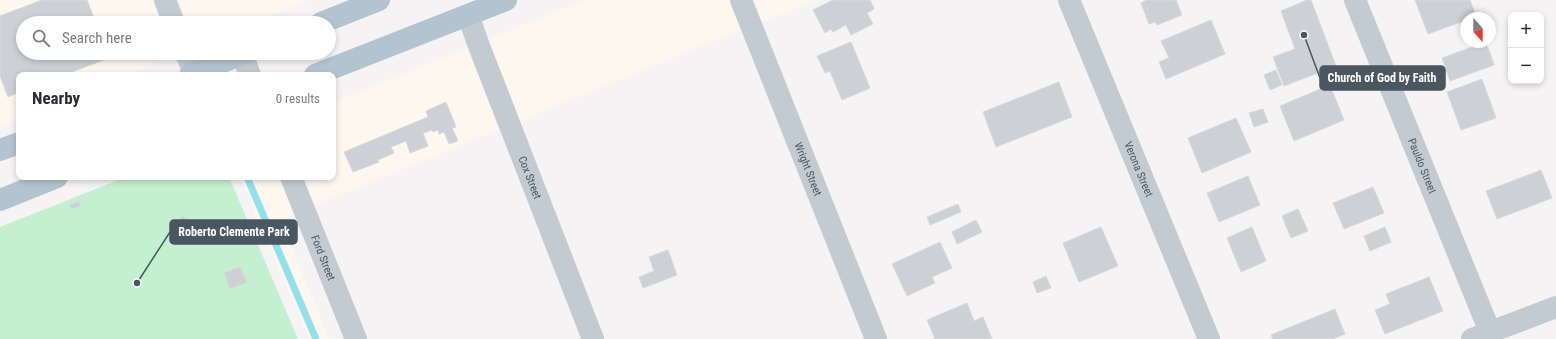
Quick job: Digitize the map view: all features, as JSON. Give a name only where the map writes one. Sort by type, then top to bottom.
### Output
[{"type":"main road","points":[[336,17],[379,0]]},
{"type":"main road","points":[[323,72],[506,0]]},
{"type":"main road","points":[[198,72],[228,60]]},
{"type":"main road","points":[[0,150],[16,144]]},
{"type":"main road","points":[[0,200],[50,180]]},
{"type":"street","points":[[165,0],[171,16]]},
{"type":"street","name":"Wright Street","points":[[741,0],[876,339]]},
{"type":"street","name":"Verona Street","points":[[1069,0],[1209,339]]},
{"type":"street","name":"Pauldo Street","points":[[1355,0],[1481,336]]},
{"type":"street","name":"Cox Street","points":[[468,15],[593,339]]},
{"type":"street","points":[[188,60],[192,72]]},
{"type":"street","points":[[245,60],[249,72]]},
{"type":"street","name":"Ford Street","points":[[292,180],[356,339]]},
{"type":"street","points":[[1481,336],[1556,307]]},
{"type":"shaded area","points":[[0,0],[152,0],[158,16],[16,16],[16,60],[162,60],[132,72],[16,72],[16,119],[0,126]]},
{"type":"shaded area","points":[[177,0],[310,0],[270,16],[184,16]]},
{"type":"shaded area","points":[[585,0],[819,0],[736,32],[280,220],[329,339],[309,339],[241,180],[336,180],[336,101]]},
{"type":"green space","points":[[118,180],[230,180],[298,339],[0,339],[0,227]]},
{"type":"building","points":[[42,0],[87,0],[93,16],[16,16],[16,60],[104,60],[72,72],[16,72],[16,93],[8,97],[0,76],[0,16]]},
{"type":"building","points":[[833,0],[870,0],[874,9],[867,13],[873,24],[851,35],[846,25],[833,32],[831,29],[825,33],[813,10]]},
{"type":"building","points":[[1147,0],[1176,0],[1182,15],[1157,25],[1155,22],[1149,24],[1141,3]]},
{"type":"building","points":[[1307,0],[1311,0],[1336,66],[1284,86],[1273,57],[1295,49],[1281,11]]},
{"type":"building","points":[[1415,0],[1470,0],[1474,12],[1460,12],[1460,22],[1428,34]]},
{"type":"building","points":[[1211,20],[1225,54],[1166,79],[1159,62],[1169,58],[1161,41]]},
{"type":"building","points":[[851,42],[870,88],[842,100],[830,71],[825,73],[817,56]]},
{"type":"building","points":[[1470,48],[1488,48],[1494,65],[1450,81],[1442,58]]},
{"type":"building","points":[[1276,70],[1282,85],[1270,90],[1264,75]]},
{"type":"building","points":[[1482,79],[1496,118],[1461,130],[1447,92]]},
{"type":"building","points":[[1059,82],[1072,117],[996,147],[983,112]]},
{"type":"building","points":[[1330,85],[1344,120],[1294,141],[1280,106]]},
{"type":"building","points":[[446,102],[456,127],[452,128],[458,141],[449,144],[444,132],[439,134],[438,130],[433,132],[432,130],[423,133],[428,146],[410,153],[406,141],[391,147],[394,153],[378,160],[379,162],[353,172],[344,152],[428,117],[426,111]]},
{"type":"building","points":[[1263,109],[1268,122],[1254,127],[1249,113]]},
{"type":"building","points":[[1236,118],[1251,152],[1202,173],[1188,138]]},
{"type":"building","points":[[1541,170],[1552,198],[1497,219],[1486,191]]},
{"type":"building","points":[[1248,176],[1260,205],[1219,222],[1207,193]]},
{"type":"building","points":[[1373,187],[1384,213],[1344,229],[1333,203]]},
{"type":"building","points":[[79,201],[80,206],[71,209],[70,205]]},
{"type":"building","points":[[958,204],[961,212],[930,225],[927,217]]},
{"type":"building","points":[[1298,209],[1308,231],[1291,238],[1282,216]]},
{"type":"building","points":[[182,216],[197,224],[190,239],[174,231]]},
{"type":"building","points":[[976,220],[982,232],[957,244],[952,232]]},
{"type":"building","points":[[1101,227],[1118,266],[1079,282],[1063,243]]},
{"type":"building","points":[[1252,227],[1266,261],[1241,272],[1227,238]]},
{"type":"building","points":[[1385,227],[1391,242],[1370,251],[1364,236]]},
{"type":"building","points":[[940,242],[952,268],[932,277],[935,283],[907,296],[892,264]]},
{"type":"building","points":[[668,250],[677,275],[643,288],[639,277],[654,271],[649,257]]},
{"type":"building","points":[[240,267],[247,282],[230,289],[224,273]]},
{"type":"building","points":[[1046,276],[1051,288],[1037,293],[1033,282]]},
{"type":"building","points":[[1429,277],[1443,311],[1385,334],[1375,310],[1390,304],[1386,294]]},
{"type":"building","points":[[967,303],[974,321],[983,317],[992,339],[935,339],[927,320]]},
{"type":"building","points":[[1335,309],[1345,334],[1333,339],[1273,339],[1271,335]]},
{"type":"waterway","points":[[248,180],[316,339]]},
{"type":"place","name":"Church of God by Faith","points":[[1304,35]]},
{"type":"place","name":"Roberto Clemente Park","points":[[137,283]]}]
